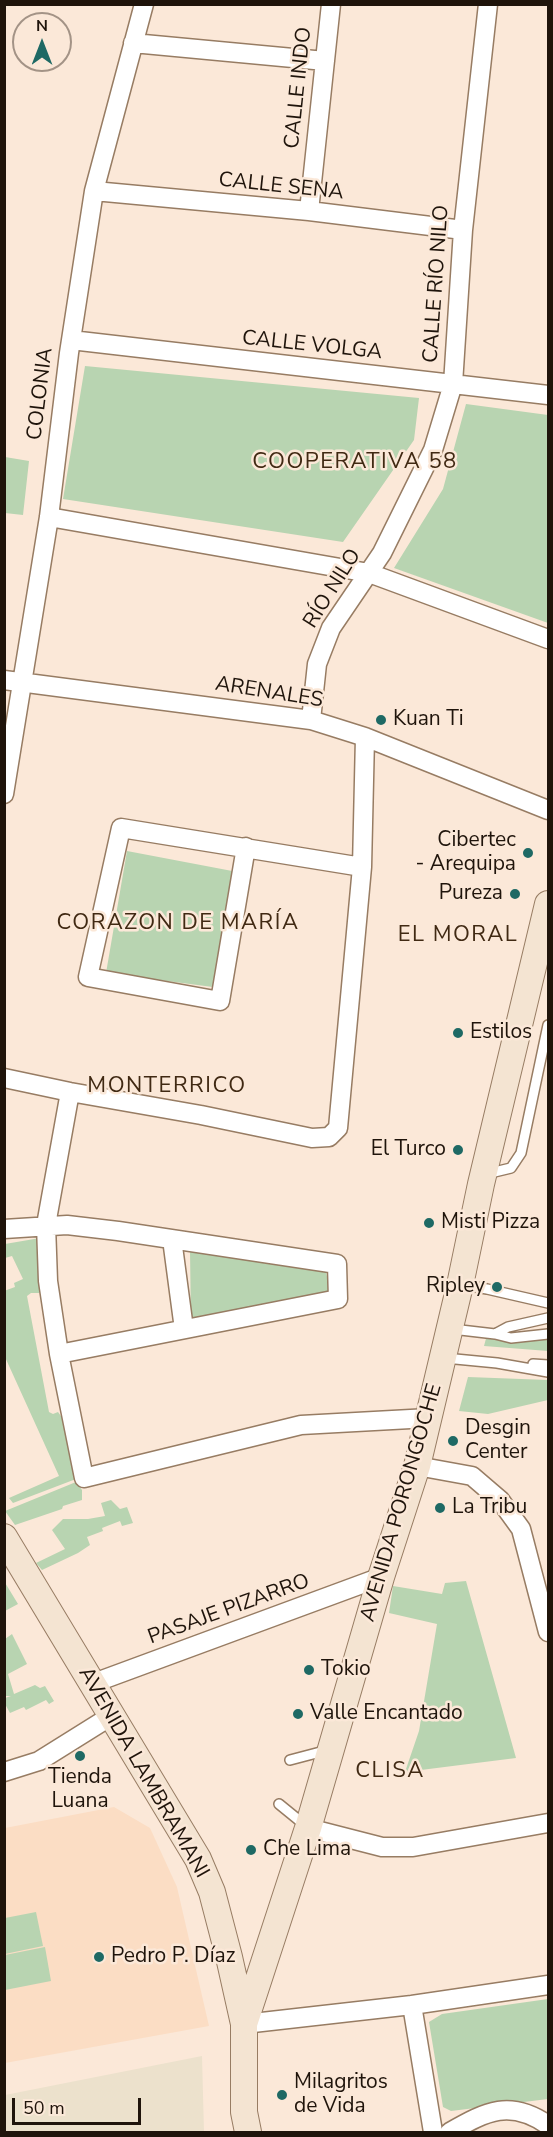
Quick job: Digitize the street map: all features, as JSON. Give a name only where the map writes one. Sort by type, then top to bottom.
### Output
[{"type":"main road","name":"AVENIDA PORONGOCHE","points":[[244,2024],[308,1828],[381,1577],[417,1466],[460,1285],[483,1174],[547,918]]},
{"type":"main road","name":"AVENIDA LAMBRAMANI","points":[[4,1538],[198,1859],[212,1892],[244,2024]]},
{"type":"main road","points":[[244,2024],[244,2112],[248,2133]]},
{"type":"street","name":"COLONIA","points":[[5,793],[49,517],[71,340],[94,191],[144,4]]},
{"type":"street","name":"CALLE INDO","points":[[309,211],[331,4]]},
{"type":"street","name":"CALLE RÍO NILO","points":[[382,554],[433,450],[453,384],[463,230],[488,4]]},
{"type":"street","points":[[133,43],[325,61]]},
{"type":"street","name":"CALLE SENA","points":[[94,191],[309,211],[463,230]]},
{"type":"street","name":"CALLE VOLGA","points":[[71,340],[549,395]]},
{"type":"street","points":[[49,517],[369,573],[549,639]]},
{"type":"street","name":"RÍO NILO","points":[[311,720],[317,664],[331,628],[382,554]]},
{"type":"street","name":"ARENALES","points":[[4,680],[311,720],[365,737],[549,810]]},
{"type":"street","points":[[4,1078],[312,1138],[329,1137],[338,1128],[362,867],[365,737]]},
{"type":"street","points":[[246,847],[220,1001],[88,976],[121,828],[246,847],[362,867]]},
{"type":"street","points":[[69,1092],[46,1225],[48,1281],[59,1354],[84,1478],[301,1425],[429,1418]]},
{"type":"street","points":[[4,1229],[46,1225],[108,1230],[338,1264],[338,1299],[59,1354]]},
{"type":"street","points":[[171,1239],[184,1329]]},
{"type":"street","points":[[417,1466],[472,1476],[500,1500],[521,1529],[549,1632]]},
{"type":"street","name":"PASAJE PIZARRO","points":[[92,1684],[381,1577]]},
{"type":"street","points":[[4,1772],[39,1761],[111,1716]]},
{"type":"street","points":[[308,1828],[382,1847],[413,1847],[549,1823]]},
{"type":"street","points":[[244,2024],[549,1985]]},
{"type":"street","points":[[412,2004],[433,2133]]},
{"type":"street","points":[[450,2133],[479,2116],[502,2110],[515,2110],[535,2116],[549,2125]]},
{"type":"lane","points":[[483,1174],[511,1168],[521,1153],[549,1025]]},
{"type":"lane","points":[[460,1285],[487,1288],[549,1303]]},
{"type":"lane","points":[[495,1334],[508,1327],[549,1318]]},
{"type":"lane","points":[[450,1329],[511,1338],[549,1334]]},
{"type":"lane","points":[[442,1358],[549,1365]]},
{"type":"lane","points":[[497,1363],[549,1372]]},
{"type":"lane","points":[[290,1760],[330,1749]]},
{"type":"lane","points":[[279,1804],[308,1828]]},
{"type":"shaded area","name":"Pedro P. Díaz","points":[[114,1807],[150,1828],[177,1887],[209,2026],[5,2063],[5,1828]]},
{"type":"shaded area","points":[[202,2056],[204,2132],[5,2132],[5,2095]]},
{"type":"green space","points":[[85,366],[419,398],[414,440],[343,542],[63,499]]},
{"type":"green space","points":[[466,404],[548,415],[548,623],[394,568],[443,489]]},
{"type":"green space","points":[[5,457],[29,461],[23,515],[5,513]]},
{"type":"green space","points":[[127,851],[248,874],[228,989],[106,973]]},
{"type":"green space","points":[[40,1238],[39,1293],[31,1293],[27,1296],[49,1412],[53,1414],[58,1412],[63,1419],[76,1479],[13,1503],[9,1498],[59,1476],[5,1357],[4,1291],[15,1287],[14,1283],[23,1279],[12,1256],[5,1258],[5,1244]]},
{"type":"green space","points":[[190,1250],[325,1266],[331,1298],[191,1325]]},
{"type":"green space","points":[[488,1331],[548,1339],[548,1351],[484,1346]]},
{"type":"green space","points":[[468,1377],[548,1380],[548,1400],[488,1414],[459,1411]]},
{"type":"green space","points":[[76,1482],[82,1490],[82,1500],[63,1506],[62,1509],[15,1525],[5,1511]]},
{"type":"green space","points":[[111,1500],[120,1509],[127,1507],[133,1523],[122,1526],[120,1521],[102,1528],[103,1531],[87,1537],[90,1545],[42,1570],[36,1563],[65,1549],[52,1530],[63,1519],[105,1516],[101,1503]]},
{"type":"green space","points":[[4,1581],[18,1604],[5,1611],[4,1611]]},
{"type":"green space","points":[[466,1581],[516,1758],[405,1772],[419,1731],[437,1624],[389,1613],[393,1586],[442,1594],[445,1583]]},
{"type":"green space","points":[[12,1634],[27,1664],[8,1674],[14,1694],[35,1685],[40,1688],[45,1686],[54,1701],[49,1704],[46,1700],[26,1710],[24,1707],[10,1713],[5,1704],[5,1698],[11,1696],[5,1696],[5,1639]]},
{"type":"green space","points":[[36,1912],[43,1946],[5,1954],[5,1918]]},
{"type":"green space","points":[[45,1947],[51,1981],[5,1990],[5,1955]]},
{"type":"green space","points":[[548,1999],[548,2099],[451,2111],[443,2107],[429,2022],[442,2014]]},
{"type":"place","name":"Kuan Ti","points":[[381,720]]},
{"type":"place","name":"Cibertec - Arequipa","points":[[528,853]]},
{"type":"place","name":"Pureza","points":[[515,894]]},
{"type":"place","name":"Estilos","points":[[458,1033]]},
{"type":"place","name":"El Turco","points":[[458,1150]]},
{"type":"place","name":"Misti Pizza","points":[[429,1223]]},
{"type":"place","name":"Ripley","points":[[497,1287]]},
{"type":"place","name":"Desgin Center","points":[[453,1441]]},
{"type":"place","name":"La Tribu","points":[[440,1508]]},
{"type":"place","name":"Tokio","points":[[309,1670]]},
{"type":"place","name":"Valle Encantado","points":[[298,1714]]},
{"type":"place","name":"Tienda Luana","points":[[80,1756]]},
{"type":"place","name":"Che Lima","points":[[251,1850]]},
{"type":"place","name":"Pedro P. Díaz","points":[[99,1957]]},
{"type":"place","name":"Milagritos de Vida","points":[[282,2095]]},
{"type":"district","name":"COOPERATIVA 58","points":[[355,463]]},
{"type":"district","name":"CORAZON DE MARÍA","points":[[178,924]]},
{"type":"district","name":"EL MORAL","points":[[458,936]]},
{"type":"district","name":"MONTERRICO","points":[[167,1087]]},
{"type":"district","name":"CLISA","points":[[390,1772]]}]
